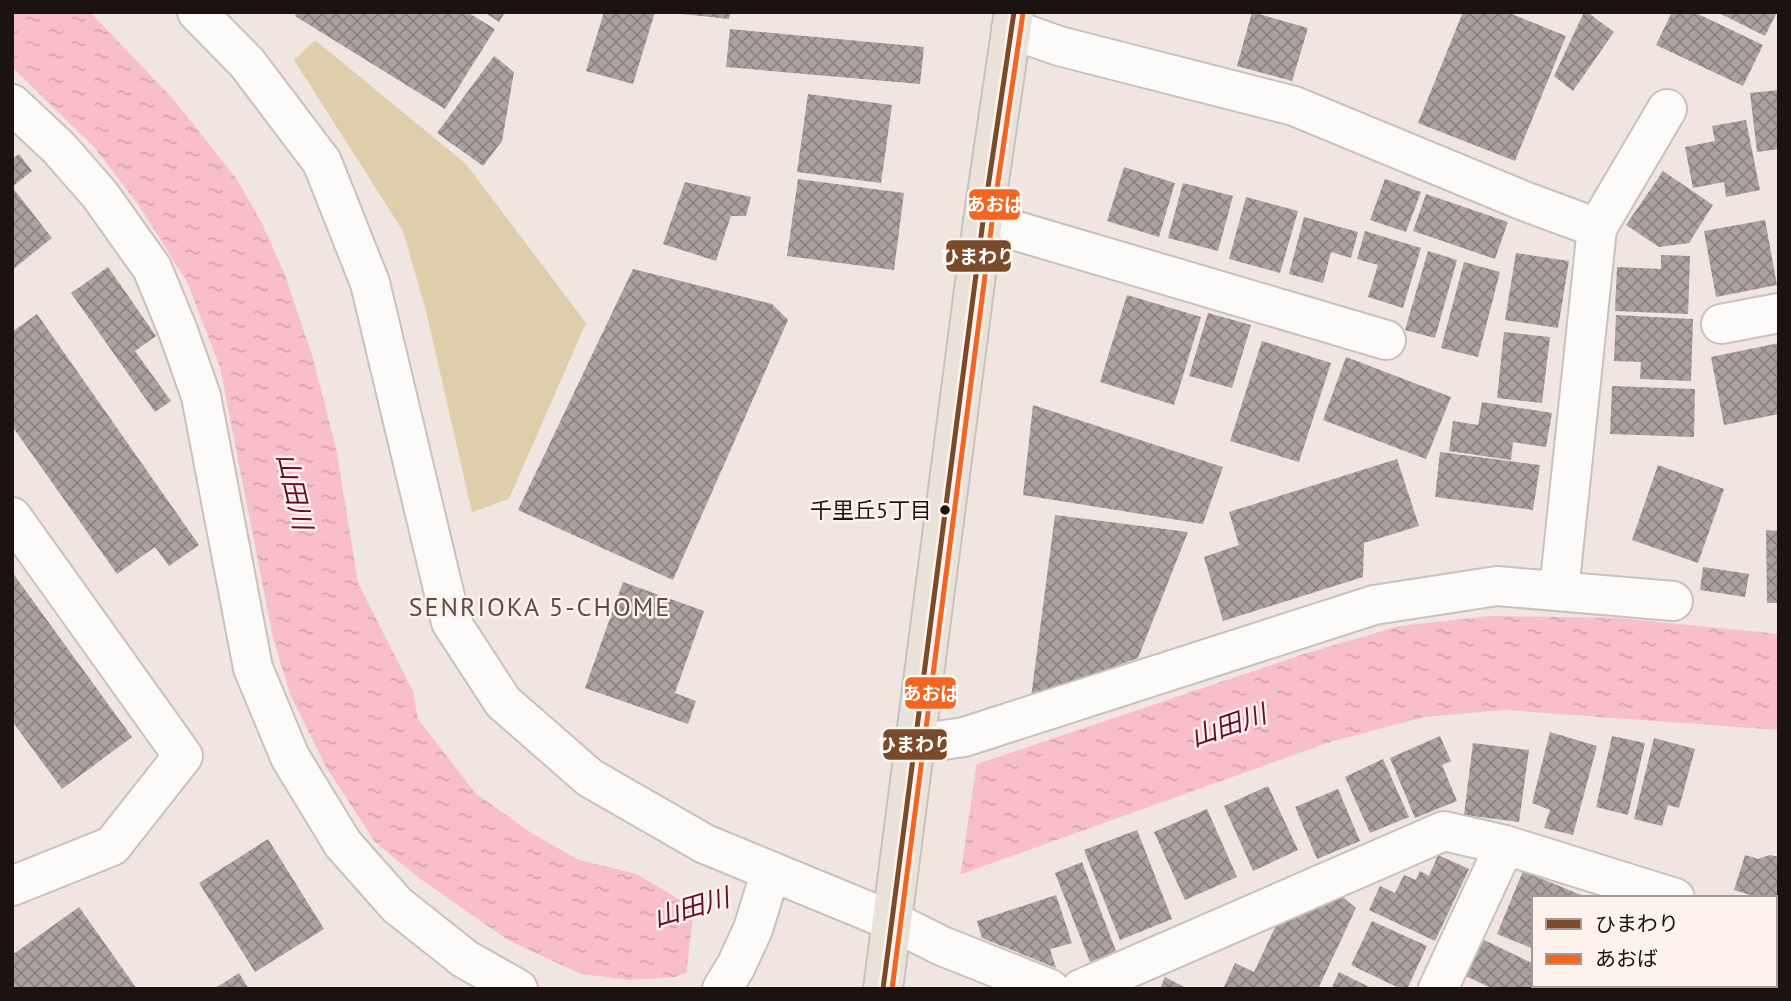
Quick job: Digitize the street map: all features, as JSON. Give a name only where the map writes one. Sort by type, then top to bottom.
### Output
[{"type":"main road","points":[[883,989],[983,221],[1013,21]]},
{"type":"street","points":[[197,12],[247,63],[322,162],[370,283],[451,622],[503,702],[590,778],[705,845],[771,871],[891,929],[942,946],[1049,989]]},
{"type":"street","points":[[1013,21],[1059,46],[1294,106],[1524,201],[1597,228]]},
{"type":"street","points":[[12,104],[59,148],[100,195],[152,268],[201,396],[253,668],[290,757],[343,844],[397,905],[465,958],[518,989]]},
{"type":"street","points":[[1559,591],[1597,228],[1667,109]]},
{"type":"street","points":[[983,221],[1386,340]]},
{"type":"street","points":[[1721,324],[1779,313]]},
{"type":"street","points":[[12,517],[183,756],[112,846],[12,886]]},
{"type":"street","points":[[914,755],[1374,604],[1497,586],[1673,601]]},
{"type":"street","points":[[1081,989],[1444,831],[1505,845],[1669,896]]},
{"type":"street","points":[[1438,989],[1505,845]]},
{"type":"street","points":[[729,977],[753,929],[771,871]]},
{"type":"shaded area","points":[[315,40],[466,164],[586,323],[509,499],[472,512],[426,311],[403,231],[294,60]]},
{"type":"water","name":"山田川","points":[[12,12],[90,12],[174,100],[236,178],[262,223],[285,275],[313,358],[337,453],[358,583],[413,692],[418,719],[476,794],[533,834],[579,860],[645,876],[1304,654],[1399,626],[1491,616],[1617,618],[1779,634],[1779,730],[1504,710],[1424,717],[1330,742],[674,977],[630,980],[581,974],[508,940],[419,878],[375,842],[326,767],[290,694],[273,638],[220,367],[187,282],[140,207],[95,148],[12,67]]},
{"type":"pier","points":[[977,761],[960,878],[686,976],[694,908],[633,872],[645,873]]},
{"type":"building","points":[[298,12],[467,12],[495,29],[445,109],[295,16]]},
{"type":"building","points":[[484,12],[505,12],[499,22]]},
{"type":"building","points":[[604,12],[655,12],[633,84],[586,71]]},
{"type":"building","points":[[683,12],[730,12],[729,19]]},
{"type":"building","points":[[1252,12],[1308,28],[1292,81],[1237,66]]},
{"type":"building","points":[[1463,12],[1507,12],[1566,36],[1515,161],[1418,123]]},
{"type":"building","points":[[1584,12],[1614,32],[1573,91],[1554,76]]},
{"type":"building","points":[[1672,12],[1694,12],[1763,45],[1743,86],[1656,45]]},
{"type":"building","points":[[1717,12],[1777,12],[1765,36]]},
{"type":"building","points":[[730,29],[924,47],[920,84],[726,67]]},
{"type":"building","points":[[494,56],[514,72],[502,141],[483,166],[437,133]]},
{"type":"building","points":[[1779,90],[1779,149],[1757,152],[1750,93]]},
{"type":"building","points":[[808,94],[892,105],[881,183],[797,172]]},
{"type":"building","points":[[1746,120],[1760,190],[1726,197],[1724,182],[1693,188],[1685,147],[1715,141],[1712,126]]},
{"type":"building","points":[[19,154],[32,171],[12,187],[12,159]]},
{"type":"building","points":[[1124,167],[1175,183],[1159,237],[1107,221]]},
{"type":"building","points":[[1663,171],[1713,205],[1689,243],[1659,247],[1626,225]]},
{"type":"building","points":[[798,179],[904,193],[894,270],[787,256]]},
{"type":"building","points":[[1385,179],[1421,192],[1406,232],[1370,220]]},
{"type":"building","points":[[685,182],[751,197],[746,216],[731,216],[716,261],[663,244]]},
{"type":"building","points":[[1183,183],[1233,196],[1218,251],[1168,238]]},
{"type":"building","points":[[12,187],[52,238],[12,270]]},
{"type":"building","points":[[1426,194],[1508,222],[1495,259],[1413,231]]},
{"type":"building","points":[[1246,197],[1298,211],[1280,273],[1229,259]]},
{"type":"building","points":[[1304,217],[1358,232],[1351,258],[1331,252],[1323,283],[1289,274]]},
{"type":"building","points":[[1765,220],[1777,285],[1716,297],[1704,231]]},
{"type":"building","points":[[1365,231],[1421,248],[1403,308],[1368,297],[1378,265],[1357,259]]},
{"type":"building","points":[[1428,251],[1457,260],[1435,338],[1405,330]]},
{"type":"building","points":[[1516,253],[1569,261],[1558,328],[1505,320]]},
{"type":"building","points":[[1661,255],[1690,256],[1688,314],[1615,311],[1617,267],[1661,269]]},
{"type":"building","points":[[1464,262],[1500,272],[1478,357],[1441,348]]},
{"type":"building","points":[[108,267],[156,336],[135,351],[171,401],[155,412],[71,293]]},
{"type":"building","points":[[633,269],[772,304],[788,320],[673,580],[518,510]]},
{"type":"building","points":[[1127,295],[1201,317],[1174,405],[1100,382]]},
{"type":"building","points":[[1208,313],[1251,325],[1232,388],[1189,376]]},
{"type":"building","points":[[37,314],[199,545],[169,566],[155,547],[117,574],[12,426],[12,332]]},
{"type":"building","points":[[1616,315],[1693,319],[1691,381],[1640,379],[1641,362],[1614,361]]},
{"type":"building","points":[[1504,332],[1550,337],[1542,403],[1497,398]]},
{"type":"building","points":[[1262,341],[1331,363],[1299,462],[1230,441]]},
{"type":"building","points":[[1779,343],[1779,414],[1724,425],[1711,357]]},
{"type":"building","points":[[1346,357],[1451,397],[1426,459],[1323,420]]},
{"type":"building","points":[[1612,386],[1695,389],[1694,437],[1610,434]]},
{"type":"building","points":[[1482,402],[1552,413],[1546,447],[1513,442],[1511,460],[1449,451],[1453,421],[1478,425]]},
{"type":"building","points":[[1033,405],[1223,467],[1203,524],[1023,495]]},
{"type":"building","points":[[1440,452],[1540,465],[1533,510],[1435,497]]},
{"type":"building","points":[[1397,459],[1419,526],[1364,543],[1363,577],[1223,621],[1204,557],[1239,545],[1229,512]]},
{"type":"building","points":[[1658,465],[1724,489],[1698,563],[1632,540]]},
{"type":"building","points":[[1055,515],[1188,532],[1138,658],[1031,697]]},
{"type":"building","points":[[1766,530],[1779,531],[1779,603],[1767,603]]},
{"type":"building","points":[[1703,567],[1749,574],[1745,597],[1700,590]]},
{"type":"building","points":[[12,572],[132,737],[62,789],[12,721]]},
{"type":"building","points":[[623,582],[704,611],[675,693],[696,701],[688,724],[585,688]]},
{"type":"building","points":[[1550,732],[1597,746],[1573,835],[1544,828],[1550,810],[1532,803]]},
{"type":"building","points":[[1440,736],[1451,761],[1442,765],[1457,801],[1415,818],[1390,758]]},
{"type":"building","points":[[1612,736],[1645,743],[1628,815],[1596,807]]},
{"type":"building","points":[[1654,738],[1695,749],[1679,808],[1668,805],[1662,826],[1634,819]]},
{"type":"building","points":[[1473,743],[1529,750],[1519,822],[1464,815]]},
{"type":"building","points":[[1383,759],[1409,817],[1370,833],[1345,777]]},
{"type":"building","points":[[1268,786],[1298,850],[1253,871],[1224,806]]},
{"type":"building","points":[[1338,789],[1360,841],[1317,859],[1295,807]]},
{"type":"building","points":[[1207,809],[1237,877],[1185,900],[1154,832]]},
{"type":"building","points":[[1137,830],[1172,919],[1120,940],[1084,850]]},
{"type":"building","points":[[268,839],[324,929],[255,972],[199,883]]},
{"type":"building","points":[[1438,855],[1469,869],[1435,941],[1369,910],[1380,886],[1395,893],[1404,875],[1416,880],[1420,871],[1429,876]]},
{"type":"building","points":[[1745,855],[1758,859],[1770,855],[1779,857],[1779,904],[1777,896],[1754,896],[1734,890]]},
{"type":"building","points":[[1082,862],[1116,951],[1090,962],[1055,873]]},
{"type":"building","points":[[1523,871],[1581,895],[1532,896],[1532,948],[1497,934]]},
{"type":"building","points":[[1056,895],[1072,943],[1050,949],[1056,968],[982,938],[977,921]]},
{"type":"building","points":[[1343,897],[1356,908],[1318,989],[1223,989],[1235,963],[1254,972],[1278,921]]},
{"type":"building","points":[[79,907],[137,989],[12,989],[15,985],[12,980],[12,955]]},
{"type":"building","points":[[1777,914],[1779,915],[1777,944]]},
{"type":"building","points":[[1372,921],[1427,946],[1407,989],[1401,989],[1351,965]]},
{"type":"building","points":[[1484,940],[1532,963],[1532,987],[1540,987],[1493,989],[1466,976]]},
{"type":"building","points":[[1339,972],[1373,989],[1331,989]]},
{"type":"building","points":[[239,973],[249,989],[214,989]]},
{"type":"building","points":[[1165,977],[1188,989],[1160,989]]},
{"type":"building","points":[[1582,987],[1586,989],[1559,989]]},
{"type":"building","points":[[1688,987],[1756,987],[1755,989],[1687,989]]},
{"type":"transit line","name":"ひまわり","points":[[883,989],[983,221],[1014,12]]},
{"type":"transit line","name":"あおば","points":[[892,989],[992,222],[1023,13]]},
{"type":"place","name":"千里丘5丁目","points":[[945,510]]},
{"type":"district","name":"SENRIOKA 5-CHOME","points":[[540,606]]}]
